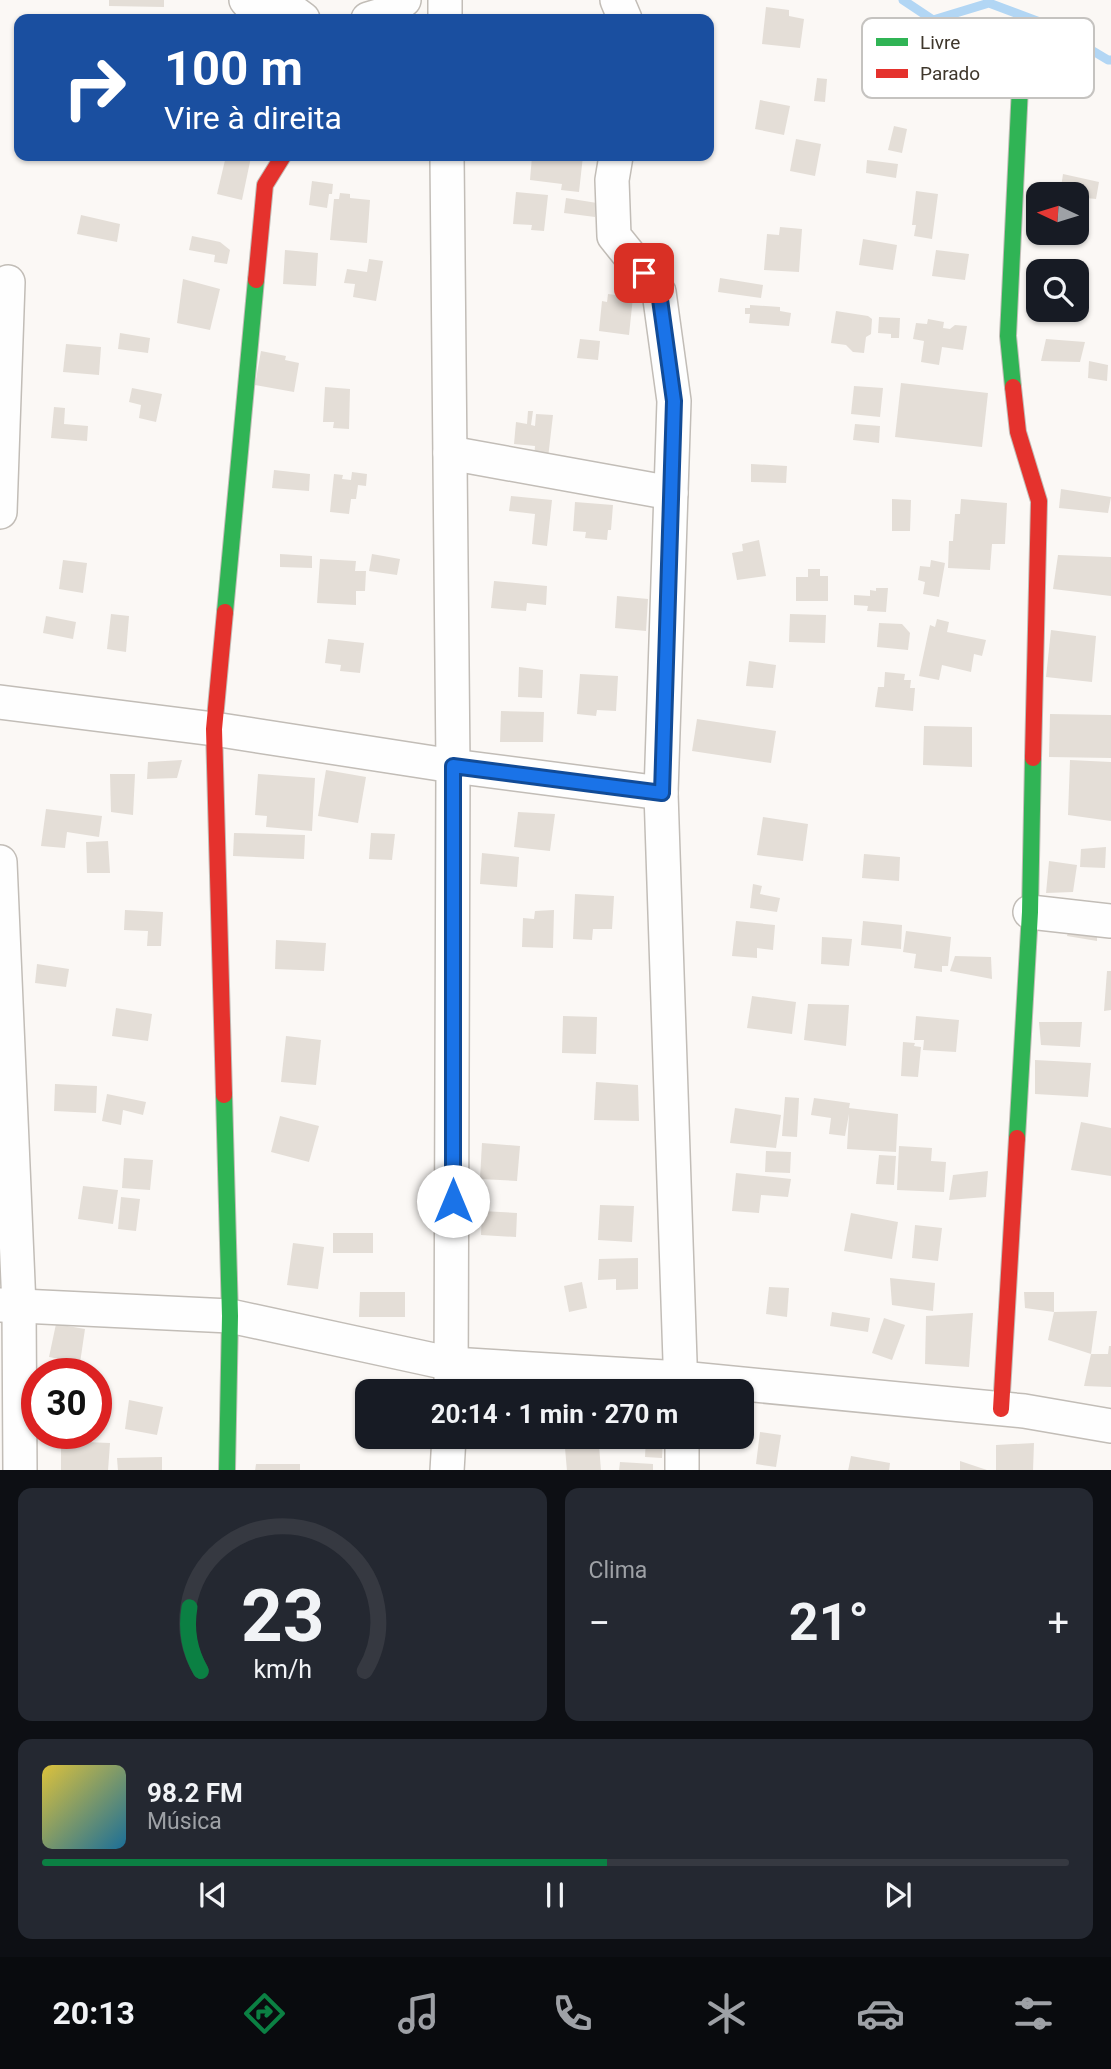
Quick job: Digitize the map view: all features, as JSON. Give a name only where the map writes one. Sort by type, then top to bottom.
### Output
[{"type":"street","points":[[246,0],[252,7],[288,8],[296,14]]},
{"type":"street","points":[[384,14],[404,0]]},
{"type":"street","points":[[1001,1409],[1030,912],[1039,501],[1018,432],[1009,336],[1020,98]]},
{"type":"street","points":[[226,1470],[230,1317],[214,729],[265,185],[280,161]]},
{"type":"street","points":[[447,161],[453,766],[452,1378]]},
{"type":"street","points":[[615,161],[612,180],[614,236],[659,292],[674,401],[662,793],[681,1379]]},
{"type":"street","points":[[0,512],[8,282]]},
{"type":"street","points":[[450,453],[671,493]]},
{"type":"street","points":[[0,702],[214,729],[453,766],[662,793]]},
{"type":"street","points":[[0,862],[10,1306],[20,1470]]},
{"type":"street","points":[[1030,912],[1111,921]]},
{"type":"street","points":[[10,1306],[230,1317],[452,1378],[485,1379]]},
{"type":"street","points":[[754,1390],[1001,1409],[1111,1426]]},
{"type":"street","points":[[447,1470],[448,1449]]},
{"type":"street","points":[[682,1449],[682,1470]]},
{"type":"building","points":[[109,0],[164,0],[164,7],[109,6]]},
{"type":"building","points":[[766,7],[789,10],[789,16],[804,19],[800,48],[762,44]]},
{"type":"building","points":[[817,78],[827,79],[825,102],[814,101]]},
{"type":"building","points":[[760,100],[790,106],[784,135],[755,129]]},
{"type":"building","points":[[894,126],[907,129],[902,153],[888,150]]},
{"type":"building","points":[[796,139],[821,144],[815,176],[790,171]]},
{"type":"building","points":[[867,160],[898,164],[896,178],[866,173]]},
{"type":"building","points":[[225,161],[250,161],[242,200],[217,194]]},
{"type":"building","points":[[532,161],[582,161],[579,192],[561,190],[562,184],[530,180]]},
{"type":"building","points":[[1063,174],[1099,182],[1096,199],[1089,198],[1089,182],[1062,182]]},
{"type":"building","points":[[312,181],[333,184],[327,208],[309,205]]},
{"type":"building","points":[[916,191],[938,194],[932,239],[914,236],[916,225],[912,225]]},
{"type":"building","points":[[516,192],[548,195],[544,231],[531,230],[532,225],[513,224]]},
{"type":"building","points":[[340,193],[350,194],[350,198],[370,200],[367,243],[330,240],[334,199],[339,199]]},
{"type":"building","points":[[566,198],[597,203],[595,217],[564,213]]},
{"type":"building","points":[[81,215],[120,224],[117,242],[77,234]]},
{"type":"building","points":[[780,227],[802,229],[799,272],[764,270],[767,234],[779,235]]},
{"type":"building","points":[[192,236],[220,242],[230,250],[227,264],[214,262],[215,255],[189,250]]},
{"type":"building","points":[[863,239],[897,245],[893,270],[859,265]]},
{"type":"building","points":[[285,250],[318,253],[316,286],[283,284]]},
{"type":"building","points":[[936,250],[969,254],[965,280],[932,276]]},
{"type":"building","points":[[369,259],[383,261],[376,301],[353,297],[355,284],[344,283],[347,269],[367,272]]},
{"type":"building","points":[[720,278],[763,285],[761,298],[718,292]]},
{"type":"building","points":[[183,279],[220,289],[210,330],[177,323]]},
{"type":"building","points":[[608,294],[633,297],[629,335],[599,331],[602,301],[607,302]]},
{"type":"building","points":[[750,305],[780,307],[780,311],[791,313],[789,326],[749,323],[750,314],[745,314],[745,308],[750,308]]},
{"type":"building","points":[[836,311],[872,319],[871,334],[866,337],[864,353],[853,352],[846,345],[831,343]]},
{"type":"building","points":[[879,317],[900,318],[899,338],[878,333]]},
{"type":"building","points":[[928,319],[944,322],[943,328],[967,326],[963,350],[942,347],[939,365],[921,362],[924,341],[913,339],[916,323],[927,324]]},
{"type":"building","points":[[120,333],[150,338],[148,353],[118,349]]},
{"type":"building","points":[[580,339],[600,341],[598,360],[577,358]]},
{"type":"building","points":[[1046,339],[1085,342],[1080,362],[1041,361]]},
{"type":"building","points":[[66,344],[101,347],[99,375],[63,372]]},
{"type":"building","points":[[261,351],[286,356],[285,360],[299,363],[294,392],[255,385]]},
{"type":"building","points":[[1089,361],[1108,365],[1107,381],[1088,378]]},
{"type":"building","points":[[901,383],[988,393],[982,447],[895,437]]},
{"type":"building","points":[[854,386],[883,388],[880,417],[851,414]]},
{"type":"building","points":[[325,387],[350,389],[349,429],[333,428],[334,422],[323,422]]},
{"type":"building","points":[[132,388],[162,394],[156,422],[139,418],[141,405],[129,402]]},
{"type":"building","points":[[54,407],[65,408],[64,424],[88,426],[87,441],[51,438]]},
{"type":"building","points":[[528,411],[533,411],[531,425],[535,426],[536,414],[553,415],[548,458],[534,457],[535,446],[514,444],[516,422],[527,424]]},
{"type":"building","points":[[855,424],[880,426],[879,443],[853,440]]},
{"type":"building","points":[[751,464],[787,466],[786,483],[751,482]]},
{"type":"building","points":[[274,470],[310,474],[309,491],[272,488]]},
{"type":"building","points":[[352,472],[367,474],[366,486],[358,485],[356,499],[351,499],[349,514],[330,512],[334,474],[351,480]]},
{"type":"building","points":[[1061,489],[1111,497],[1108,513],[1059,508]]},
{"type":"building","points":[[511,496],[552,500],[547,546],[532,544],[535,514],[509,511]]},
{"type":"building","points":[[892,499],[911,500],[910,531],[892,531]]},
{"type":"building","points":[[961,499],[1007,503],[1005,544],[992,544],[990,570],[948,568],[949,541],[953,541],[955,514],[960,514]]},
{"type":"building","points":[[575,502],[613,505],[611,530],[608,530],[607,540],[585,538],[586,532],[573,531]]},
{"type":"building","points":[[759,540],[766,576],[737,580],[732,553],[743,551],[742,544]]},
{"type":"building","points":[[280,554],[312,556],[312,568],[280,567]]},
{"type":"building","points":[[372,554],[400,559],[397,575],[369,571]]},
{"type":"building","points":[[1058,555],[1111,557],[1111,596],[1053,589]]},
{"type":"building","points":[[320,559],[356,561],[355,571],[366,571],[365,591],[356,591],[356,605],[317,603]]},
{"type":"building","points":[[63,560],[87,563],[83,593],[59,589]]},
{"type":"building","points":[[931,560],[945,563],[939,597],[923,594],[925,582],[918,580],[920,566],[930,567]]},
{"type":"building","points":[[808,569],[820,569],[820,576],[828,576],[828,601],[796,601],[796,577],[808,577]]},
{"type":"building","points":[[494,581],[547,586],[546,605],[527,603],[526,611],[491,608]]},
{"type":"building","points":[[876,588],[888,588],[886,612],[867,611],[868,606],[854,605],[854,595],[870,596],[870,590],[876,591]]},
{"type":"building","points":[[617,596],[648,599],[646,631],[615,628]]},
{"type":"building","points":[[111,614],[129,616],[126,652],[107,649]]},
{"type":"building","points":[[790,614],[826,615],[825,643],[789,642]]},
{"type":"building","points":[[46,616],[76,622],[73,639],[43,633]]},
{"type":"building","points":[[937,619],[949,622],[947,632],[986,640],[982,656],[974,654],[971,672],[942,665],[939,680],[919,676],[930,625],[935,627]]},
{"type":"building","points":[[879,623],[902,624],[910,633],[908,650],[877,647]]},
{"type":"building","points":[[1051,630],[1096,636],[1092,682],[1046,677]]},
{"type":"building","points":[[328,639],[364,643],[360,673],[340,671],[341,665],[325,663]]},
{"type":"building","points":[[749,661],[776,665],[773,688],[746,686]]},
{"type":"building","points":[[519,667],[543,670],[542,698],[518,697]]},
{"type":"building","points":[[885,672],[905,674],[904,680],[911,680],[910,688],[915,688],[913,711],[875,707],[878,687],[884,687]]},
{"type":"building","points":[[580,674],[618,676],[616,711],[597,710],[596,716],[577,714]]},
{"type":"building","points":[[501,711],[544,712],[543,742],[500,742]]},
{"type":"building","points":[[1050,714],[1111,715],[1111,758],[1049,757]]},
{"type":"building","points":[[697,719],[776,731],[771,763],[692,751]]},
{"type":"building","points":[[924,726],[972,727],[972,767],[923,765]]},
{"type":"building","points":[[182,760],[177,778],[147,779],[148,762]]},
{"type":"building","points":[[1070,760],[1111,762],[1111,821],[1068,815]]},
{"type":"building","points":[[326,770],[366,777],[358,823],[318,816]]},
{"type":"building","points":[[110,774],[135,774],[133,815],[111,812]]},
{"type":"building","points":[[258,774],[315,778],[312,831],[266,827],[267,816],[255,815]]},
{"type":"building","points":[[46,809],[102,816],[99,837],[67,832],[65,848],[41,846]]},
{"type":"building","points":[[518,812],[555,814],[550,851],[514,847]]},
{"type":"building","points":[[763,817],[808,824],[803,861],[757,855]]},
{"type":"building","points":[[234,833],[305,835],[304,859],[233,856]]},
{"type":"building","points":[[371,833],[395,834],[392,860],[369,859]]},
{"type":"building","points":[[108,841],[110,873],[87,873],[86,842]]},
{"type":"building","points":[[1106,847],[1105,868],[1080,867],[1081,849]]},
{"type":"building","points":[[482,853],[519,857],[517,887],[480,884]]},
{"type":"building","points":[[864,854],[900,857],[899,881],[862,878]]},
{"type":"building","points":[[1049,861],[1077,865],[1073,892],[1046,893]]},
{"type":"building","points":[[753,884],[762,886],[760,894],[780,898],[777,912],[750,908]]},
{"type":"building","points":[[575,894],[614,896],[612,929],[593,929],[592,940],[573,939]]},
{"type":"building","points":[[125,910],[163,912],[161,946],[147,946],[148,931],[124,930]]},
{"type":"building","points":[[554,910],[553,948],[522,947],[523,918],[534,919],[535,911]]},
{"type":"building","points":[[736,921],[775,925],[773,950],[757,948],[757,958],[732,956]]},
{"type":"building","points":[[863,921],[902,925],[901,949],[861,945]]},
{"type":"building","points":[[1071,921],[1097,924],[1097,941],[1067,936]]},
{"type":"building","points":[[906,931],[951,937],[948,966],[942,966],[942,972],[914,968],[916,954],[903,952]]},
{"type":"building","points":[[822,937],[852,939],[849,966],[821,964]]},
{"type":"building","points":[[276,940],[326,943],[324,971],[275,969]]},
{"type":"building","points":[[955,956],[991,957],[992,979],[950,971]]},
{"type":"building","points":[[37,964],[69,969],[66,987],[35,983]]},
{"type":"building","points":[[1107,971],[1111,971],[1111,1010],[1104,1011]]},
{"type":"building","points":[[752,996],[796,1002],[792,1034],[747,1028]]},
{"type":"building","points":[[808,1004],[849,1005],[846,1046],[804,1040]]},
{"type":"building","points":[[116,1008],[152,1014],[148,1041],[112,1036]]},
{"type":"building","points":[[563,1016],[597,1017],[596,1054],[562,1053]]},
{"type":"building","points":[[916,1016],[959,1020],[956,1052],[923,1050],[924,1040],[914,1040]]},
{"type":"building","points":[[1039,1022],[1082,1022],[1080,1047],[1041,1045]]},
{"type":"building","points":[[286,1036],[321,1040],[316,1085],[281,1082]]},
{"type":"building","points":[[903,1042],[915,1043],[914,1046],[921,1047],[918,1077],[901,1076]]},
{"type":"building","points":[[1035,1060],[1091,1063],[1088,1097],[1035,1094]]},
{"type":"building","points":[[596,1082],[638,1085],[639,1121],[594,1120]]},
{"type":"building","points":[[55,1084],[97,1086],[96,1113],[54,1111]]},
{"type":"building","points":[[107,1094],[146,1102],[143,1115],[123,1110],[121,1125],[102,1121]]},
{"type":"building","points":[[785,1097],[799,1098],[797,1137],[782,1136]]},
{"type":"building","points":[[814,1098],[850,1103],[849,1108],[898,1114],[896,1152],[847,1149],[849,1114],[845,1136],[829,1134],[831,1118],[811,1115]]},
{"type":"building","points":[[735,1108],[781,1115],[776,1148],[730,1143]]},
{"type":"building","points":[[280,1116],[319,1126],[309,1162],[271,1152]]},
{"type":"building","points":[[1081,1122],[1111,1128],[1111,1176],[1071,1170]]},
{"type":"building","points":[[482,1143],[520,1146],[517,1181],[480,1179]]},
{"type":"building","points":[[899,1146],[932,1148],[931,1161],[946,1162],[944,1192],[897,1190]]},
{"type":"building","points":[[766,1151],[791,1152],[790,1173],[765,1172]]},
{"type":"building","points":[[879,1155],[896,1156],[894,1185],[876,1184]]},
{"type":"building","points":[[124,1158],[153,1160],[150,1190],[122,1188]]},
{"type":"building","points":[[988,1171],[986,1197],[949,1200],[953,1175]]},
{"type":"building","points":[[736,1173],[791,1179],[788,1197],[761,1195],[759,1213],[732,1211]]},
{"type":"building","points":[[83,1186],[118,1190],[113,1224],[78,1219]]},
{"type":"building","points":[[121,1197],[140,1199],[136,1231],[118,1229]]},
{"type":"building","points":[[600,1205],[634,1206],[632,1242],[598,1240]]},
{"type":"building","points":[[482,1211],[517,1213],[516,1237],[481,1235]]},
{"type":"building","points":[[851,1213],[898,1222],[892,1259],[844,1251]]},
{"type":"building","points":[[915,1225],[942,1228],[938,1261],[912,1258]]},
{"type":"building","points":[[333,1233],[373,1233],[373,1253],[333,1253]]},
{"type":"building","points":[[293,1243],[324,1247],[318,1289],[287,1285]]},
{"type":"building","points":[[638,1258],[638,1289],[616,1290],[616,1279],[598,1280],[599,1259]]},
{"type":"building","points":[[890,1278],[935,1283],[933,1311],[892,1305]]},
{"type":"building","points":[[582,1282],[587,1308],[569,1312],[564,1286]]},
{"type":"building","points":[[769,1287],[789,1288],[787,1317],[766,1314]]},
{"type":"building","points":[[360,1292],[405,1292],[405,1317],[359,1317]]},
{"type":"building","points":[[1024,1292],[1054,1292],[1054,1312],[1025,1308]]},
{"type":"building","points":[[1097,1311],[1091,1354],[1048,1340],[1054,1312]]},
{"type":"building","points":[[832,1312],[870,1318],[868,1332],[830,1326]]},
{"type":"building","points":[[973,1313],[969,1367],[925,1364],[926,1316]]},
{"type":"building","points":[[884,1318],[905,1325],[892,1360],[872,1353]]},
{"type":"building","points":[[56,1324],[85,1329],[81,1358],[49,1357]]},
{"type":"building","points":[[1109,1346],[1111,1387],[1084,1386],[1091,1354],[1108,1354]]},
{"type":"building","points":[[129,1400],[163,1407],[157,1435],[125,1429]]},
{"type":"building","points":[[760,1432],[781,1435],[776,1467],[756,1464]]},
{"type":"building","points":[[1034,1443],[1033,1470],[996,1470],[996,1445]]},
{"type":"building","points":[[61,1449],[110,1449],[108,1470],[61,1470]]},
{"type":"building","points":[[565,1449],[599,1449],[601,1470],[567,1470]]},
{"type":"building","points":[[645,1449],[662,1449],[662,1458],[645,1457]]},
{"type":"building","points":[[851,1456],[890,1463],[889,1470],[848,1470]]},
{"type":"building","points":[[162,1457],[162,1470],[118,1470],[117,1458]]},
{"type":"building","points":[[960,1461],[987,1470],[960,1470]]},
{"type":"building","points":[[620,1462],[653,1464],[653,1470],[619,1470]]},
{"type":"building","points":[[256,1464],[300,1464],[300,1470],[255,1470]]},
{"type":"waterway","points":[[903,0],[930,18]]},
{"type":"waterway","points":[[940,18],[989,3],[1029,18]]},
{"type":"waterway","points":[[1094,52],[1111,60]]},
{"type":"traffic: fast","points":[[1013,387],[1008,336],[1019,98]]},
{"type":"traffic: fast","points":[[225,612],[256,280]]},
{"type":"traffic: fast","points":[[1017,1138],[1030,912],[1033,758]]},
{"type":"traffic: fast","points":[[224,1095],[230,1316],[227,1470]]},
{"type":"traffic: jam","points":[[256,280],[265,185],[280,161]]},
{"type":"traffic: jam","points":[[1013,387],[1018,432],[1039,501],[1033,758]]},
{"type":"traffic: jam","points":[[224,1095],[214,729],[225,612]]},
{"type":"traffic: jam","points":[[1001,1409],[1017,1138]]},
{"type":"route","points":[[453,1201],[453,766],[662,793],[674,401],[659,292],[644,273]]}]
